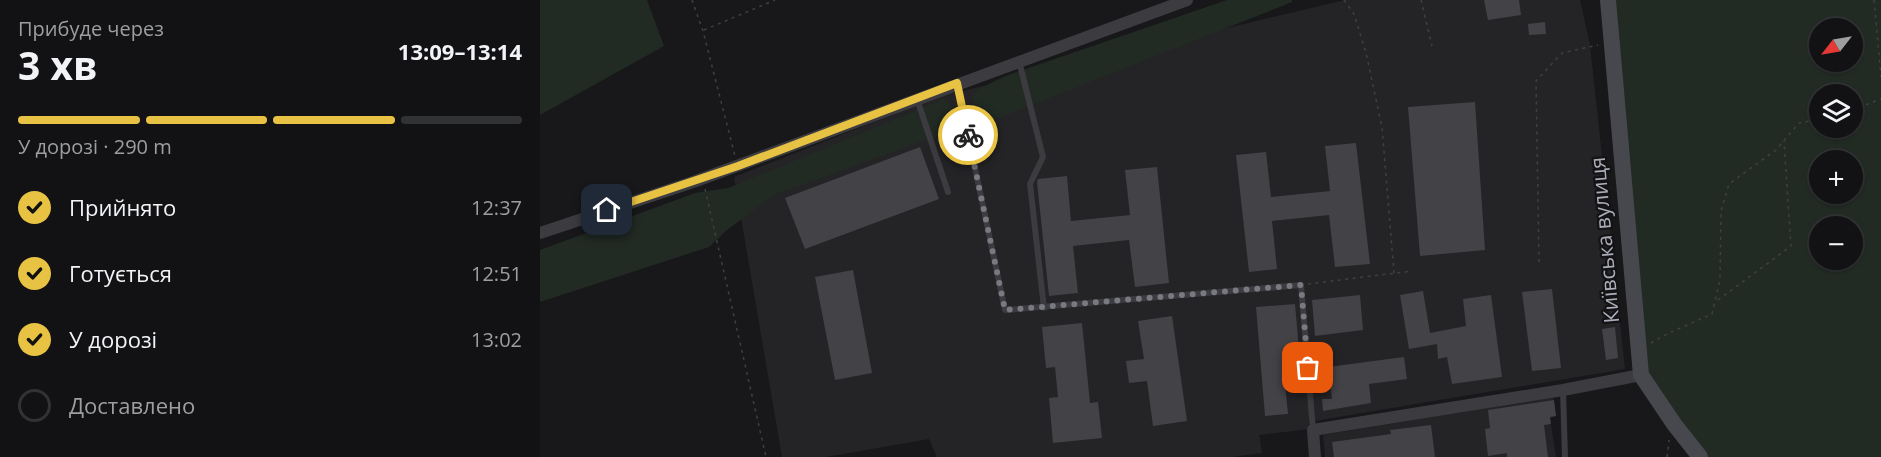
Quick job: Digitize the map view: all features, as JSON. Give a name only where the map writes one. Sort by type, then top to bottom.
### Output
[{"type":"street","points":[[540,233],[738,166],[957,83],[1187,0]]},
{"type":"street","name":"Київська вулиця","points":[[1608,0],[1641,375],[1674,424],[1700,457]]},
{"type":"street","points":[[1315,457],[1313,430],[1563,390],[1641,375]]},
{"type":"lane","points":[[1019,61],[1043,157],[1030,184],[1044,308]]},
{"type":"lane","points":[[957,83],[1005,310],[1301,285],[1313,430]]},
{"type":"lane","points":[[917,98],[948,192]]},
{"type":"lane","points":[[1563,390],[1565,457]]},
{"type":"path","points":[[692,0],[703,31],[738,166]]},
{"type":"path","points":[[703,31],[775,0]]},
{"type":"path","points":[[1344,0],[1354,14],[1366,53],[1382,127],[1394,273]]},
{"type":"path","points":[[1421,0],[1432,46]]},
{"type":"path","points":[[1874,0],[1881,76]]},
{"type":"path","points":[[1539,262],[1536,81],[1562,53],[1590,45],[1611,43]]},
{"type":"path","points":[[1863,106],[1881,99]]},
{"type":"path","points":[[1638,351],[1667,334],[1712,314],[1720,280],[1721,211],[1729,184],[1776,150],[1799,123],[1809,121]]},
{"type":"path","points":[[1717,300],[1791,246],[1784,141]]},
{"type":"path","points":[[696,181],[706,190],[766,457]]},
{"type":"path","points":[[1301,285],[1412,271]]},
{"type":"shaded area","points":[[540,0],[647,0],[664,46],[540,115]]},
{"type":"shaded area","points":[[1227,0],[1292,0],[1292,2],[979,126],[972,99],[978,89],[1008,75]]},
{"type":"shaded area","points":[[1345,0],[1580,0],[1590,45],[1625,369],[1309,422],[1309,429],[1259,435],[1262,453],[1232,457],[937,457],[929,439],[826,457],[782,457],[734,177],[941,96]]},
{"type":"shaded area","points":[[1616,0],[1881,0],[1881,457],[1700,457],[1641,375]]},
{"type":"shaded area","points":[[944,99],[958,113],[960,128],[776,194],[727,230],[709,247],[540,302],[540,250],[695,193],[728,188]]},
{"type":"shaded area","points":[[1553,397],[1556,416],[1550,418],[1556,457],[1325,457],[1323,435]]},
{"type":"building","points":[[1484,0],[1519,0],[1521,15],[1488,20]]},
{"type":"building","points":[[1545,22],[1546,34],[1529,35],[1528,24]]},
{"type":"building","points":[[1475,102],[1485,250],[1420,256],[1408,107]]},
{"type":"building","points":[[1356,143],[1370,264],[1335,267],[1329,215],[1272,221],[1277,269],[1249,272],[1236,155],[1266,152],[1271,197],[1330,191],[1325,146]]},
{"type":"building","points":[[920,147],[939,199],[805,249],[785,198]]},
{"type":"building","points":[[1157,167],[1169,283],[1135,287],[1129,240],[1073,246],[1078,293],[1049,296],[1038,179],[1067,176],[1071,221],[1130,215],[1125,170]]},
{"type":"building","points":[[853,270],[872,373],[835,380],[815,277]]},
{"type":"building","points":[[1552,289],[1561,368],[1532,371],[1522,292]]},
{"type":"building","points":[[1423,291],[1430,333],[1466,326],[1463,299],[1491,295],[1502,377],[1452,384],[1447,357],[1438,359],[1437,344],[1409,349],[1400,295]]},
{"type":"building","points":[[1360,295],[1363,330],[1315,336],[1312,300]]},
{"type":"building","points":[[1295,304],[1299,350],[1282,352],[1288,414],[1265,416],[1256,307]]},
{"type":"building","points":[[1172,316],[1187,421],[1153,426],[1147,381],[1129,383],[1126,361],[1144,359],[1138,321]]},
{"type":"building","points":[[1082,323],[1090,403],[1098,402],[1102,438],[1053,443],[1049,398],[1058,397],[1055,367],[1046,368],[1042,327]]},
{"type":"building","points":[[1615,327],[1618,358],[1606,360],[1602,329]]},
{"type":"building","points":[[1404,357],[1407,379],[1369,384],[1371,403],[1323,411],[1322,399],[1332,399],[1328,367]]},
{"type":"building","points":[[1554,400],[1556,416],[1550,417],[1551,424],[1544,425],[1548,457],[1507,457],[1507,453],[1488,456],[1485,429],[1490,428],[1488,410]]},
{"type":"building","points":[[1431,425],[1435,457],[1334,457],[1332,442],[1391,434],[1390,430]]},
{"type":"way so far","points":[[968,135],[1005,310],[1301,285],[1308,368]]},
{"type":"route","points":[[607,210],[738,166],[957,83],[968,135]]}]
